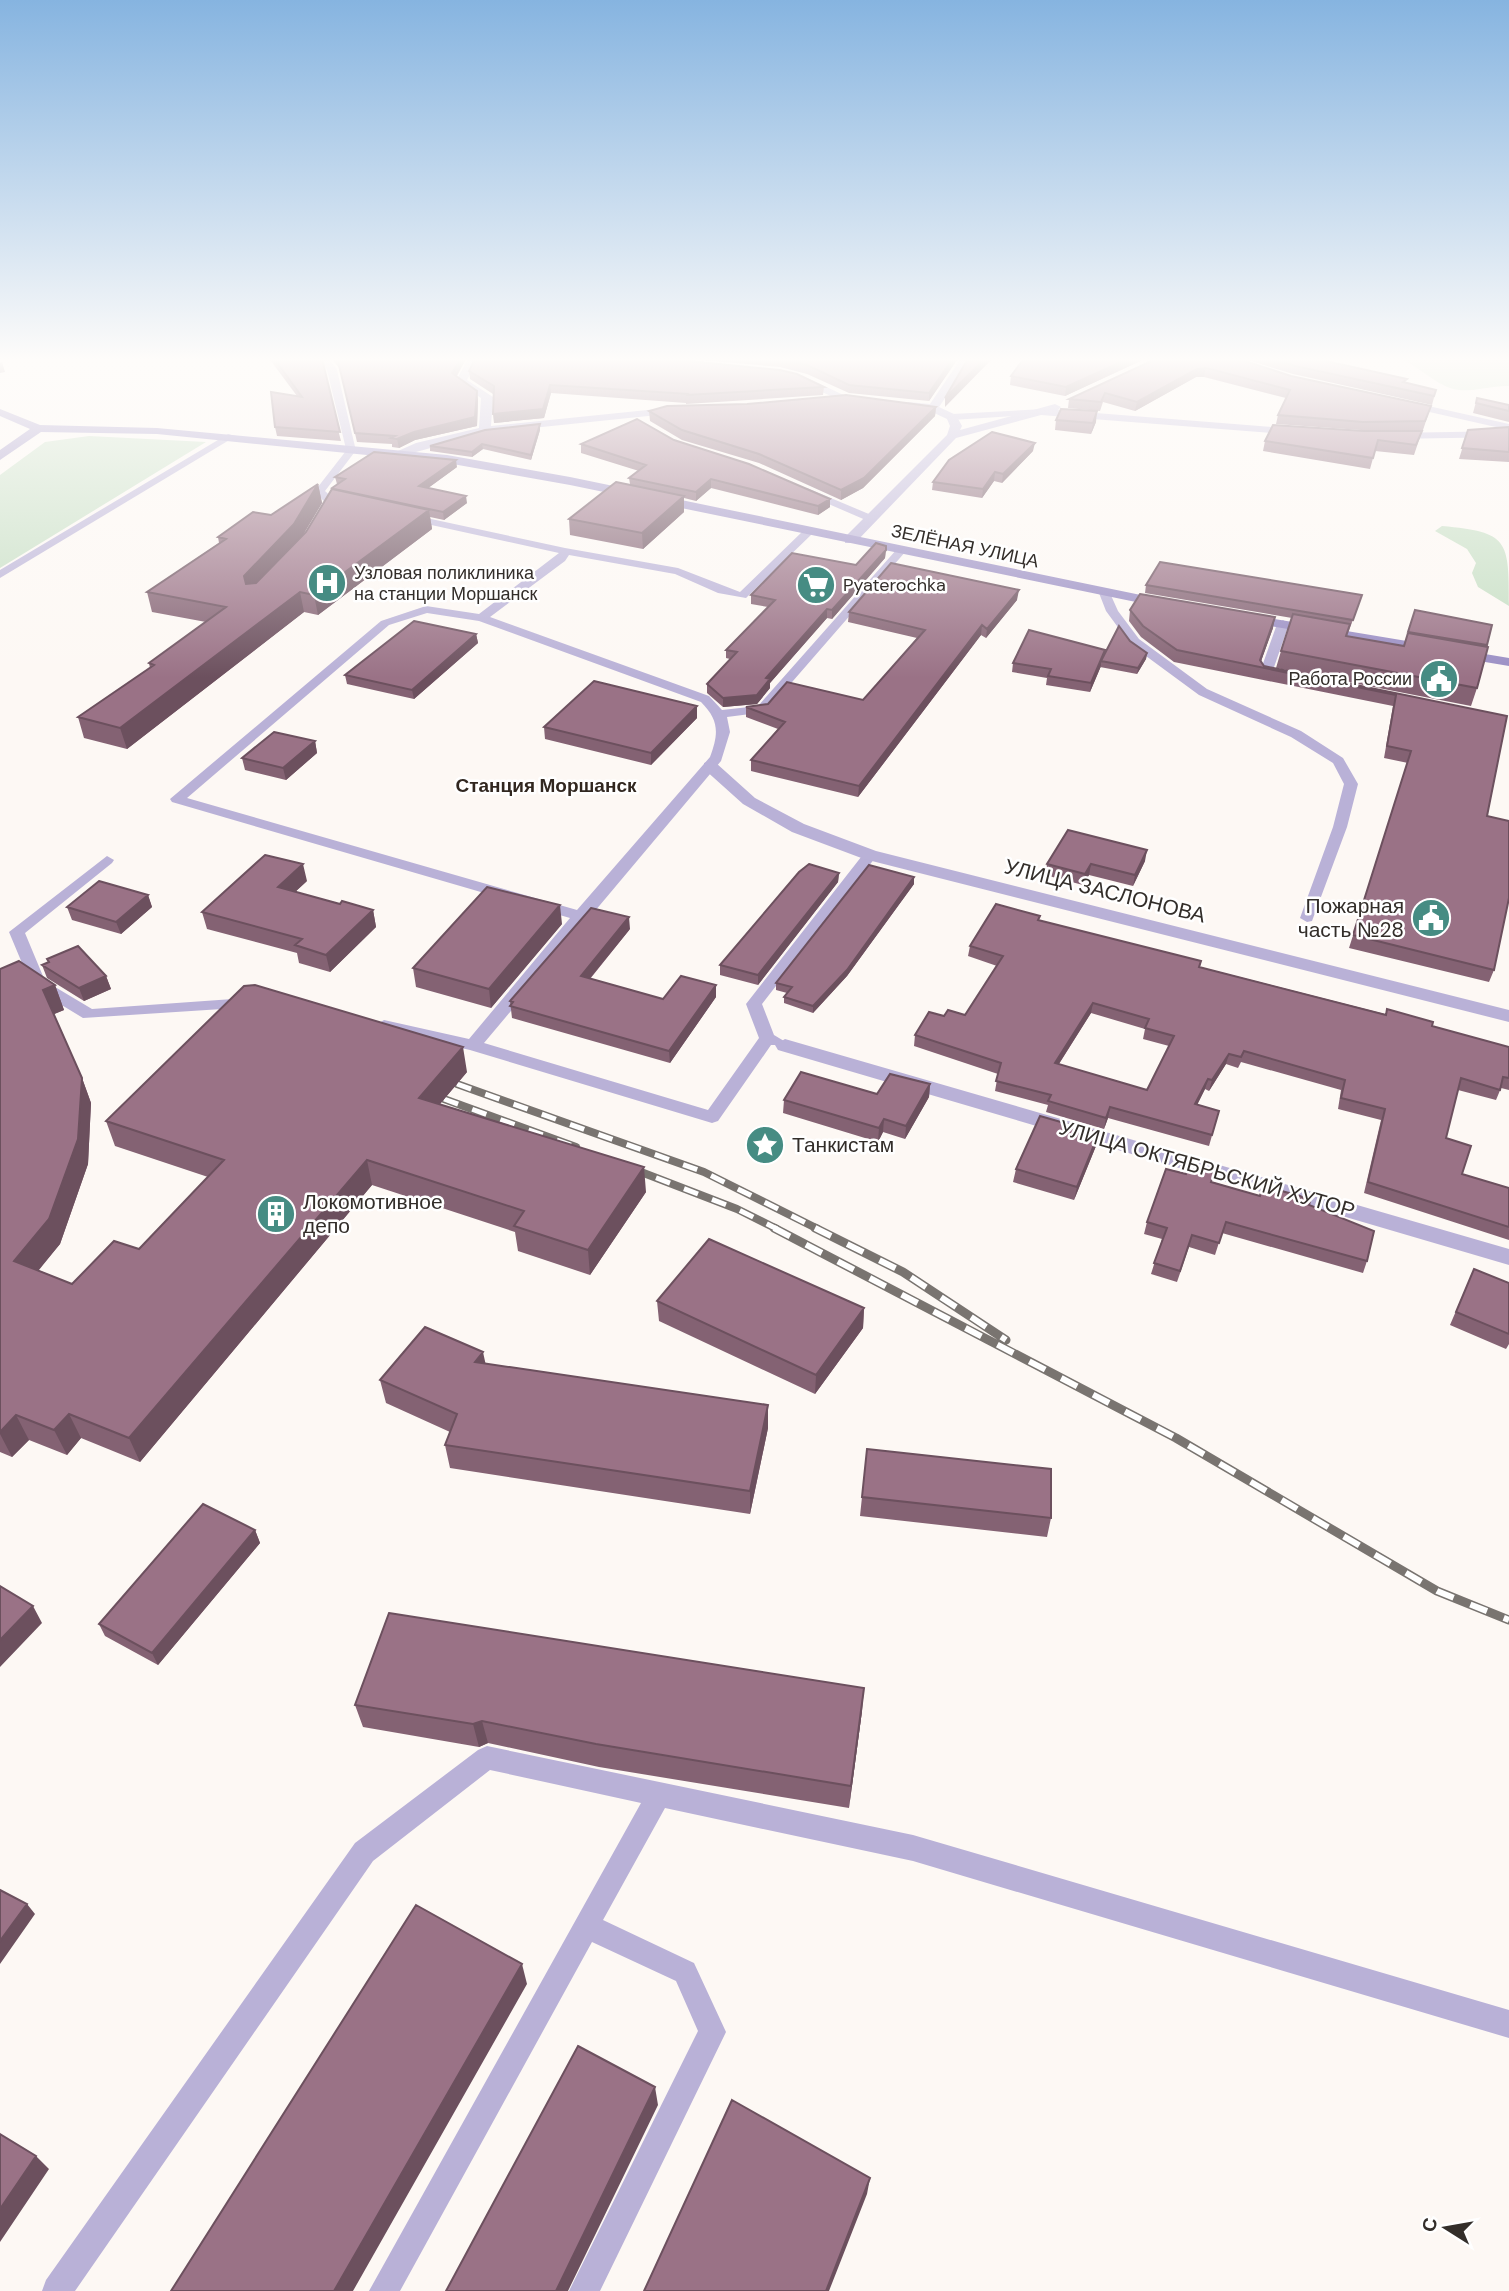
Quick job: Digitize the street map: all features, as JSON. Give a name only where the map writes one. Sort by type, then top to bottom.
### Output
[{"type":"street","name":"ЗЕЛЁНАЯ УЛИЦА","points":[[470,464],[526,472],[1173,605]]},
{"type":"street","points":[[850,540],[925,464]]},
{"type":"street","points":[[1228,615],[1509,662]]},
{"type":"street","name":"УЛИЦА ЗАСЛОНОВА","points":[[710,766],[749,801],[798,828],[870,855],[1509,1016]]},
{"type":"street","name":"УЛИЦА ОКТЯБРЬСКИЙ ХУТОР","points":[[776,1041],[1509,1257]]},
{"type":"lane","points":[[0,575],[185,464]]},
{"type":"lane","points":[[341,464],[319,492],[331,501],[344,504]]},
{"type":"lane","points":[[801,489],[872,519]]},
{"type":"lane","points":[[320,523],[331,501]]},
{"type":"lane","points":[[396,515],[565,551],[678,571],[722,591],[742,596],[809,531]]},
{"type":"lane","points":[[481,618],[561,559],[565,551]]},
{"type":"lane","points":[[720,714],[761,709],[901,551]]},
{"type":"lane","points":[[1105,593],[1112,611],[1135,642],[1203,692],[1296,734],[1338,761],[1351,784],[1340,827],[1307,918]]},
{"type":"lane","points":[[473,1045],[710,766],[726,733],[720,714],[705,699],[481,618],[426,609],[385,623],[177,799],[580,916]]},
{"type":"lane","points":[[1283,624],[1266,672],[1292,676]]},
{"type":"lane","points":[[371,1021],[473,1045],[712,1117],[776,1041],[754,1004],[870,855]]},
{"type":"lane","points":[[107,860],[17,932],[38,984],[89,1014],[268,1002]]},
{"type":"lane","points":[[57,2291],[364,1852],[487,1758],[913,1848],[1509,2024]]},
{"type":"lane","points":[[383,2291],[659,1794]]},
{"type":"lane","points":[[584,2291],[712,2032],[685,1972],[587,1926]]},
{"type":"green space","points":[[15,464],[170,464],[0,568],[0,475]]},
{"type":"green space","points":[[1442,526],[1481,532],[1501,544],[1508,566],[1509,606],[1478,587],[1472,573],[1476,563],[1467,549],[1435,531]]},
{"type":"building","points":[[355,464],[450,464],[419,486],[466,496],[443,512],[334,489],[332,488],[345,479],[335,477]]},
{"type":"building","points":[[643,464],[749,464],[830,499],[818,506],[711,479],[696,492],[629,478],[646,465]]},
{"type":"building","points":[[782,464],[878,464],[864,478],[841,490]]},
{"type":"building","points":[[946,464],[1013,464],[1003,474],[995,472],[983,489],[933,482]]},
{"type":"building","points":[[616,482],[684,496],[642,533],[569,519]]},
{"type":"building","points":[[318,484],[294,524],[244,576],[246,584],[256,583],[306,532],[332,489],[429,510],[314,595],[300,592],[120,728],[78,717],[154,665],[149,663],[226,607],[147,592],[226,539],[218,537],[253,512],[271,515]]},
{"type":"building","points":[[876,543],[886,546],[886,550],[832,610],[827,609],[766,678],[770,679],[757,695],[723,698],[707,684],[737,652],[726,650],[775,600],[751,595],[792,553],[856,565]]},
{"type":"building","points":[[1160,562],[1362,595],[1353,620],[1146,585]]},
{"type":"building","points":[[891,563],[1019,590],[987,629],[982,625],[859,786],[751,760],[785,722],[746,707],[768,704],[787,682],[863,700],[925,630],[849,612]]},
{"type":"building","points":[[1140,594],[1275,617],[1260,660],[1264,666],[1507,716],[1487,816],[1509,821],[1509,898],[1494,970],[1353,935],[1411,751],[1387,746],[1396,695],[1177,650],[1143,626],[1130,610]]},
{"type":"building","points":[[1415,610],[1492,625],[1487,645],[1408,632]]},
{"type":"building","points":[[1293,614],[1350,624],[1346,636],[1404,646],[1408,633],[1488,647],[1477,688],[1281,651]]},
{"type":"building","points":[[414,621],[476,634],[412,690],[345,675]]},
{"type":"building","points":[[1119,626],[1130,641],[1147,653],[1138,668],[1101,661]]},
{"type":"building","points":[[1029,630],[1105,650],[1091,683],[1048,676],[1051,669],[1013,663]]},
{"type":"building","points":[[594,681],[697,706],[651,753],[544,727]]},
{"type":"building","points":[[274,732],[315,741],[283,768],[242,758]]},
{"type":"building","points":[[1068,830],[1147,850],[1135,875],[1091,864],[1085,874],[1047,864]]},
{"type":"building","points":[[265,855],[303,864],[278,887],[373,910],[326,955],[295,945],[302,939],[202,912]]},
{"type":"building","points":[[809,864],[839,873],[758,975],[720,965],[799,872]]},
{"type":"building","points":[[869,865],[914,877],[847,970],[813,1006],[784,997],[792,987],[776,983]]},
{"type":"building","points":[[99,881],[148,895],[116,922],[67,907]]},
{"type":"building","points":[[487,887],[560,905],[489,989],[413,968]]},
{"type":"building","points":[[996,904],[1040,916],[1038,920],[1201,961],[1199,967],[1386,1015],[1387,1009],[1433,1022],[1432,1026],[1509,1047],[1509,1078],[1503,1077],[1500,1090],[1461,1078],[1446,1138],[1471,1146],[1462,1174],[1509,1188],[1509,1227],[1368,1182],[1385,1109],[1341,1098],[1345,1080],[1244,1051],[1241,1057],[1229,1054],[1212,1080],[1208,1079],[1195,1104],[1219,1111],[1212,1135],[1110,1107],[1106,1118],[1048,1101],[1051,1095],[996,1081],[1001,1063],[915,1035],[929,1012],[944,1016],[948,1010],[965,1015],[1003,956],[970,946]],"holes":[[[1093,1003],[1149,1019],[1145,1028],[1174,1036],[1147,1090],[1055,1063]]]},
{"type":"building","points":[[591,908],[629,917],[581,976],[663,999],[681,976],[716,985],[669,1051],[510,1006],[513,1002],[510,1001]]},
{"type":"building","points":[[78,946],[106,976],[79,988],[42,965],[49,962],[47,959]]},
{"type":"building","name":"Локомотивное депо","points":[[19,961],[55,985],[43,990],[82,1078],[78,1139],[49,1219],[14,1261],[72,1284],[114,1241],[139,1249],[224,1160],[106,1121],[244,986],[255,985],[463,1047],[419,1098],[644,1167],[588,1250],[514,1226],[524,1211],[367,1160],[129,1438],[69,1414],[54,1430],[16,1415],[0,1432],[0,969]]},
{"type":"building","points":[[801,1072],[877,1094],[890,1074],[930,1084],[906,1126],[884,1119],[879,1128],[784,1100]]},
{"type":"building","points":[[1040,1116],[1099,1133],[1077,1187],[1016,1169]]},
{"type":"building","points":[[1189,1165],[1214,1173],[1211,1182],[1260,1196],[1263,1186],[1300,1196],[1310,1201],[1309,1205],[1374,1231],[1367,1261],[1226,1222],[1219,1243],[1192,1235],[1180,1271],[1154,1263],[1167,1228],[1147,1222],[1166,1169],[1186,1174]]},
{"type":"building","points":[[709,1239],[864,1308],[816,1375],[657,1301]]},
{"type":"building","points":[[1474,1269],[1509,1283],[1509,1334],[1456,1312]]},
{"type":"building","points":[[425,1327],[483,1352],[475,1362],[768,1405],[750,1491],[445,1445],[457,1414],[380,1380]]},
{"type":"building","points":[[867,1449],[1051,1469],[1051,1518],[862,1497]]},
{"type":"building","points":[[203,1504],[255,1530],[152,1653],[99,1624]]},
{"type":"building","points":[[0,1586],[33,1606],[0,1640]]},
{"type":"building","points":[[389,1613],[864,1688],[851,1786],[596,1744],[482,1721],[473,1724],[355,1705]]},
{"type":"building","points":[[0,1890],[27,1904],[0,1941]]},
{"type":"building","points":[[416,1905],[522,1964],[334,2291],[171,2291]]},
{"type":"building","points":[[578,2046],[655,2087],[556,2291],[446,2291]]},
{"type":"building","points":[[732,2100],[870,2178],[826,2291],[644,2291]]},
{"type":"building","points":[[0,2134],[36,2156],[0,2209]]},
{"type":"railway","points":[[457,1084],[704,1172],[818,1229]]},
{"type":"railway","points":[[444,1099],[576,1147]]},
{"type":"railway","points":[[628,1167],[737,1209],[777,1229]]},
{"type":"railway","points":[[774,1228],[1176,1438],[1437,1591],[1509,1620]]},
{"type":"railway","points":[[815,1228],[903,1272],[1006,1340]]},
{"type":"place","name":"Узловая поликлиника на станции Моршанск","points":[[327,583]]},
{"type":"place","name":"Pyaterochka","points":[[816,585]]},
{"type":"place","name":"Работа России","points":[[1439,679]]},
{"type":"place","name":"Пожарная часть №28","points":[[1431,918]]},
{"type":"place","name":"Танкистам","points":[[765,1145]]},
{"type":"place","name":"Локомотивное депо","points":[[276,1214]]},
{"type":"district","name":"Станция Моршанск","points":[[546,785]]}]
